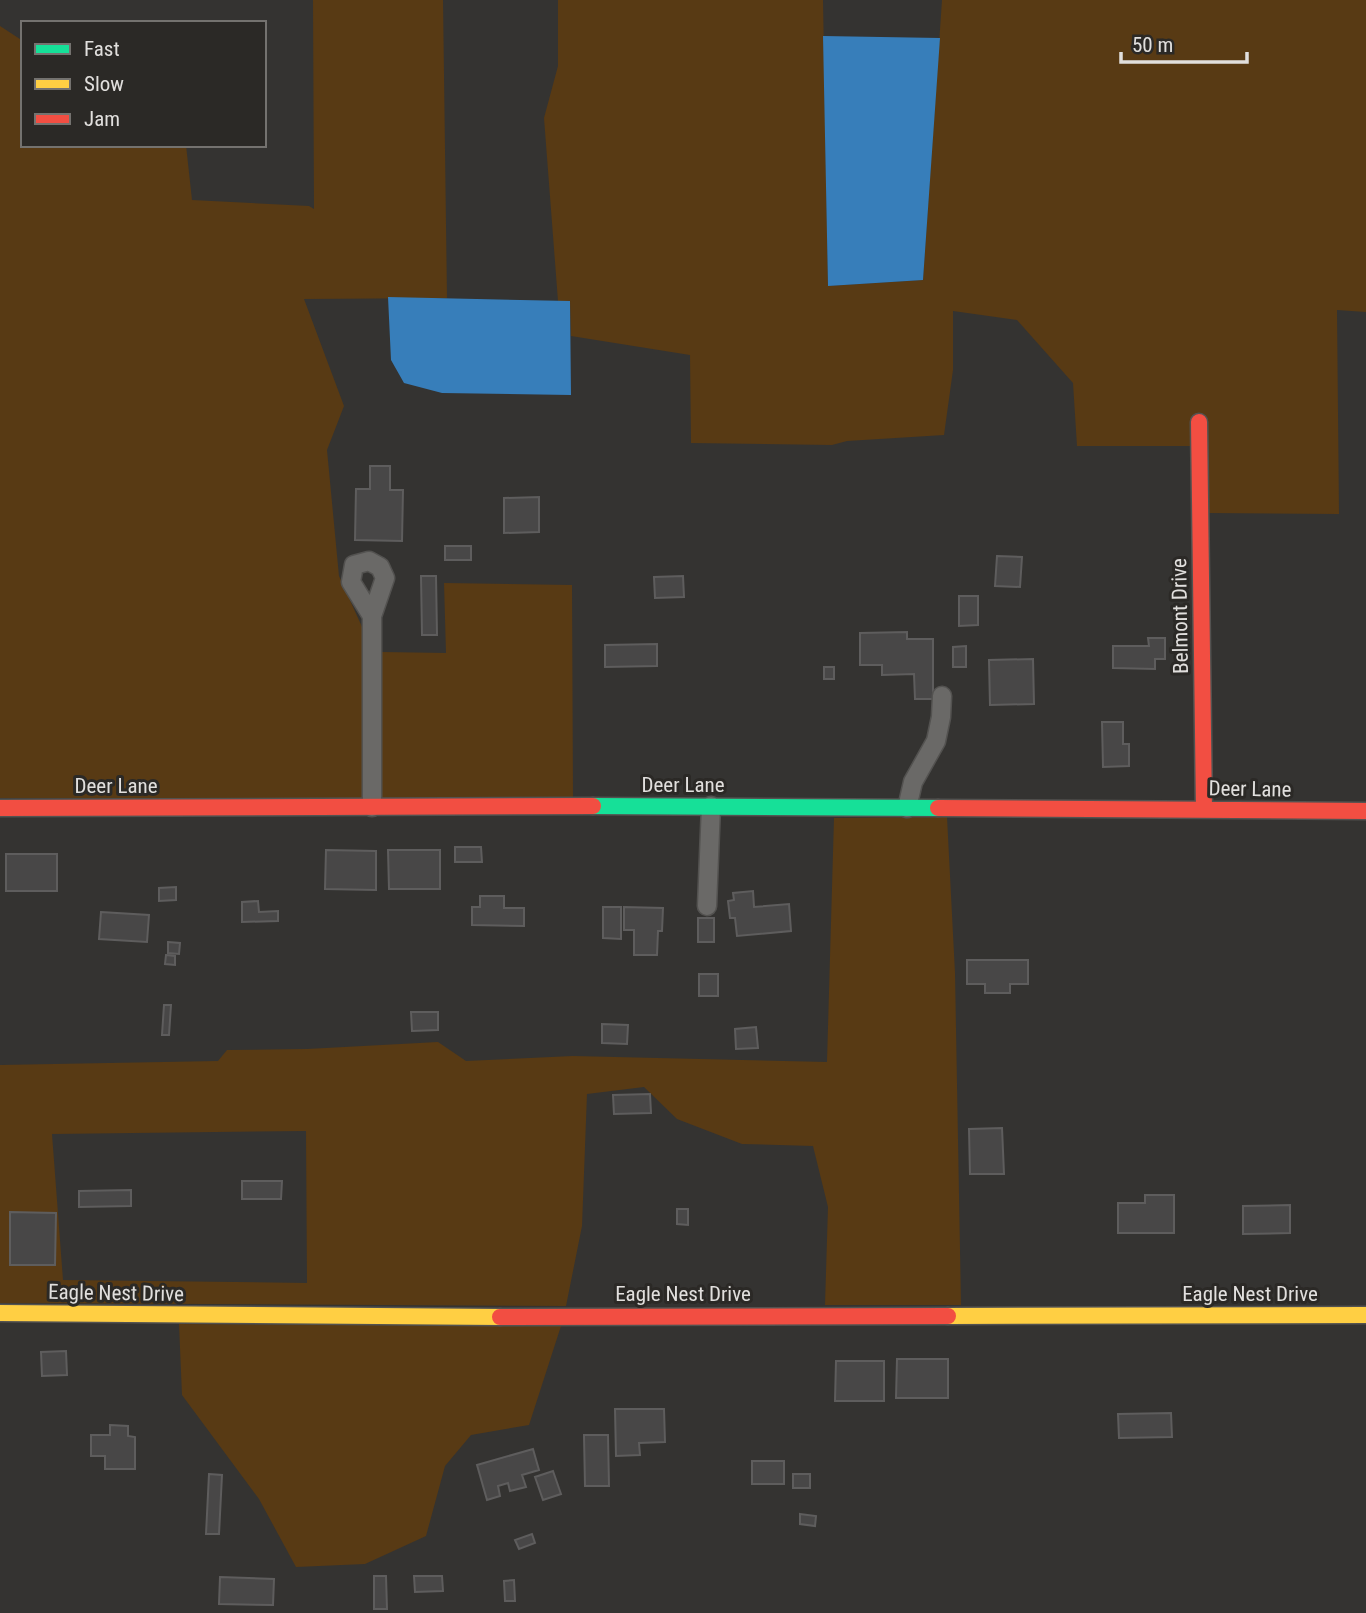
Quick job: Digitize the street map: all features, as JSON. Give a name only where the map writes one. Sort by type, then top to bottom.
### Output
[{"type":"street","name":"Belmont Drive","points":[[1199,422],[1204,810]]},
{"type":"street","points":[[372,616],[372,807]]},
{"type":"street","points":[[907,808],[913,782],[936,741],[943,696]]},
{"type":"street","name":"Deer Lane","points":[[0,808],[710,806],[1366,811]]},
{"type":"street","points":[[708,906],[710,806]]},
{"type":"street","name":"Eagle Nest Drive","points":[[0,1313],[398,1317],[1366,1315]]},
{"type":"shaded area","points":[[313,0],[443,0],[447,298],[304,299],[344,406],[327,450],[339,576],[363,629],[364,798],[0,798],[0,26],[21,40],[21,147],[186,147],[192,200],[309,206],[314,209]]},
{"type":"shaded area","points":[[558,0],[823,0],[828,286],[923,280],[942,0],[1366,0],[1366,312],[1337,310],[1339,514],[1208,513],[1191,446],[1077,446],[1073,383],[1017,320],[953,311],[953,370],[944,435],[847,441],[832,445],[691,443],[690,355],[571,336],[570,301],[558,301],[544,118],[558,66]]},
{"type":"shaded area","points":[[444,583],[572,585],[573,797],[381,798],[381,652],[446,653]]},
{"type":"shaded area","points":[[947,817],[955,973],[961,1305],[825,1305],[828,1207],[813,1146],[742,1144],[677,1119],[644,1087],[587,1094],[582,1226],[566,1306],[0,1303],[0,1065],[218,1061],[227,1050],[438,1042],[466,1061],[573,1056],[827,1062],[834,818]],"holes":[[[306,1131],[307,1283],[63,1280],[52,1134]]]},
{"type":"shaded area","points":[[179,1324],[561,1326],[529,1425],[471,1435],[445,1466],[426,1536],[365,1564],[296,1567],[259,1499],[182,1395]]},
{"type":"water","points":[[823,36],[940,38],[923,280],[828,286]]},
{"type":"water","points":[[388,297],[570,301],[571,395],[442,393],[404,383],[391,360]]},
{"type":"building","points":[[370,466],[390,466],[390,490],[403,490],[402,541],[355,540],[356,489],[370,489]]},
{"type":"building","points":[[539,497],[539,532],[504,533],[504,498]]},
{"type":"building","points":[[445,546],[471,546],[471,560],[445,560]]},
{"type":"building","points":[[997,556],[1022,557],[1020,587],[995,586]]},
{"type":"building","points":[[421,576],[436,576],[437,635],[422,635]]},
{"type":"building","points":[[683,576],[684,597],[655,598],[654,577]]},
{"type":"building","points":[[959,596],[978,596],[978,625],[959,626]]},
{"type":"building","points":[[907,632],[907,639],[933,639],[933,699],[915,699],[914,674],[882,675],[882,665],[860,665],[860,633]]},
{"type":"building","points":[[1148,638],[1165,638],[1165,659],[1155,659],[1155,669],[1113,668],[1113,646],[1149,646]]},
{"type":"building","points":[[657,644],[657,666],[605,667],[605,645]]},
{"type":"building","points":[[966,646],[966,667],[953,667],[953,647]]},
{"type":"building","points":[[1033,659],[1034,704],[990,705],[989,660]]},
{"type":"building","points":[[824,667],[834,667],[834,679],[824,679]]},
{"type":"building","points":[[1102,722],[1123,722],[1123,744],[1129,744],[1129,766],[1103,767]]},
{"type":"building","points":[[455,847],[481,847],[482,862],[455,862]]},
{"type":"building","points":[[326,850],[376,851],[376,890],[325,889]]},
{"type":"building","points":[[388,850],[440,850],[440,889],[389,889]]},
{"type":"building","points":[[6,854],[57,854],[57,891],[6,891]]},
{"type":"building","points":[[176,887],[176,900],[159,901],[159,888]]},
{"type":"building","points":[[753,891],[754,907],[789,904],[791,931],[737,936],[735,918],[730,918],[728,901],[734,900],[733,893]]},
{"type":"building","points":[[480,896],[504,896],[504,908],[524,908],[524,926],[472,925],[472,907],[480,907]]},
{"type":"building","points":[[258,901],[259,912],[278,911],[278,921],[242,922],[242,902]]},
{"type":"building","points":[[603,907],[621,907],[621,939],[603,938]]},
{"type":"building","points":[[624,907],[663,908],[657,955],[634,955],[634,930],[624,930]]},
{"type":"building","points":[[101,912],[149,915],[147,942],[99,939]]},
{"type":"building","points":[[698,918],[714,918],[714,942],[698,942]]},
{"type":"building","points":[[168,942],[180,943],[179,954],[168,953]]},
{"type":"building","points":[[166,955],[175,956],[175,965],[165,964]]},
{"type":"building","points":[[967,960],[1028,960],[1028,984],[1010,984],[1010,993],[985,993],[985,984],[967,984]]},
{"type":"building","points":[[699,974],[718,974],[718,996],[699,996]]},
{"type":"building","points":[[164,1005],[171,1005],[169,1035],[162,1035]]},
{"type":"building","points":[[411,1012],[438,1012],[438,1030],[412,1031]]},
{"type":"building","points":[[602,1024],[628,1025],[627,1044],[602,1043]]},
{"type":"building","points":[[756,1027],[758,1048],[736,1049],[735,1029]]},
{"type":"building","points":[[650,1094],[651,1113],[614,1114],[613,1095]]},
{"type":"building","points":[[1002,1128],[1004,1174],[970,1174],[969,1129]]},
{"type":"building","points":[[242,1181],[282,1181],[281,1199],[242,1199]]},
{"type":"building","points":[[131,1190],[131,1206],[79,1207],[79,1191]]},
{"type":"building","points":[[1145,1195],[1174,1195],[1174,1233],[1118,1233],[1118,1203],[1145,1203]]},
{"type":"building","points":[[1290,1205],[1290,1233],[1243,1234],[1243,1206]]},
{"type":"building","points":[[677,1209],[688,1209],[688,1225],[677,1224]]},
{"type":"building","points":[[10,1212],[56,1213],[55,1265],[10,1265]]},
{"type":"building","points":[[66,1351],[67,1375],[42,1376],[41,1352]]},
{"type":"building","points":[[897,1359],[948,1359],[948,1398],[896,1398]]},
{"type":"building","points":[[836,1361],[884,1361],[884,1401],[835,1401]]},
{"type":"building","points":[[615,1409],[664,1409],[665,1442],[639,1443],[640,1455],[616,1456]]},
{"type":"building","points":[[1171,1413],[1172,1437],[1119,1438],[1118,1414]]},
{"type":"building","points":[[110,1425],[128,1426],[128,1436],[135,1437],[135,1469],[105,1469],[105,1456],[91,1456],[91,1435],[110,1435]]},
{"type":"building","points":[[584,1435],[608,1435],[609,1486],[585,1486]]},
{"type":"building","points":[[533,1449],[539,1470],[522,1475],[526,1487],[510,1491],[508,1483],[498,1486],[500,1496],[487,1500],[477,1465]]},
{"type":"building","points":[[752,1461],[784,1461],[784,1484],[752,1484]]},
{"type":"building","points":[[553,1471],[561,1494],[543,1500],[535,1477]]},
{"type":"building","points":[[209,1474],[222,1475],[219,1534],[206,1534]]},
{"type":"building","points":[[793,1474],[810,1474],[810,1488],[793,1488]]},
{"type":"building","points":[[800,1514],[816,1516],[815,1526],[800,1524]]},
{"type":"building","points":[[532,1534],[535,1543],[519,1549],[515,1540]]},
{"type":"building","points":[[374,1576],[386,1576],[387,1609],[374,1609]]},
{"type":"building","points":[[414,1576],[442,1576],[443,1591],[415,1592]]},
{"type":"building","points":[[220,1577],[274,1579],[273,1605],[219,1604]]},
{"type":"building","points":[[514,1580],[515,1601],[505,1601],[504,1581]]},
{"type":"traffic: fast","points":[[593,806],[938,808]]},
{"type":"traffic: slow","points":[[0,1313],[500,1317]]},
{"type":"traffic: slow","points":[[948,1316],[1366,1315]]},
{"type":"traffic: jam","points":[[1199,422],[1204,810]]},
{"type":"traffic: jam","points":[[0,808],[593,806]]},
{"type":"traffic: jam","points":[[938,808],[1366,811]]},
{"type":"traffic: jam","points":[[500,1317],[948,1316]]}]
